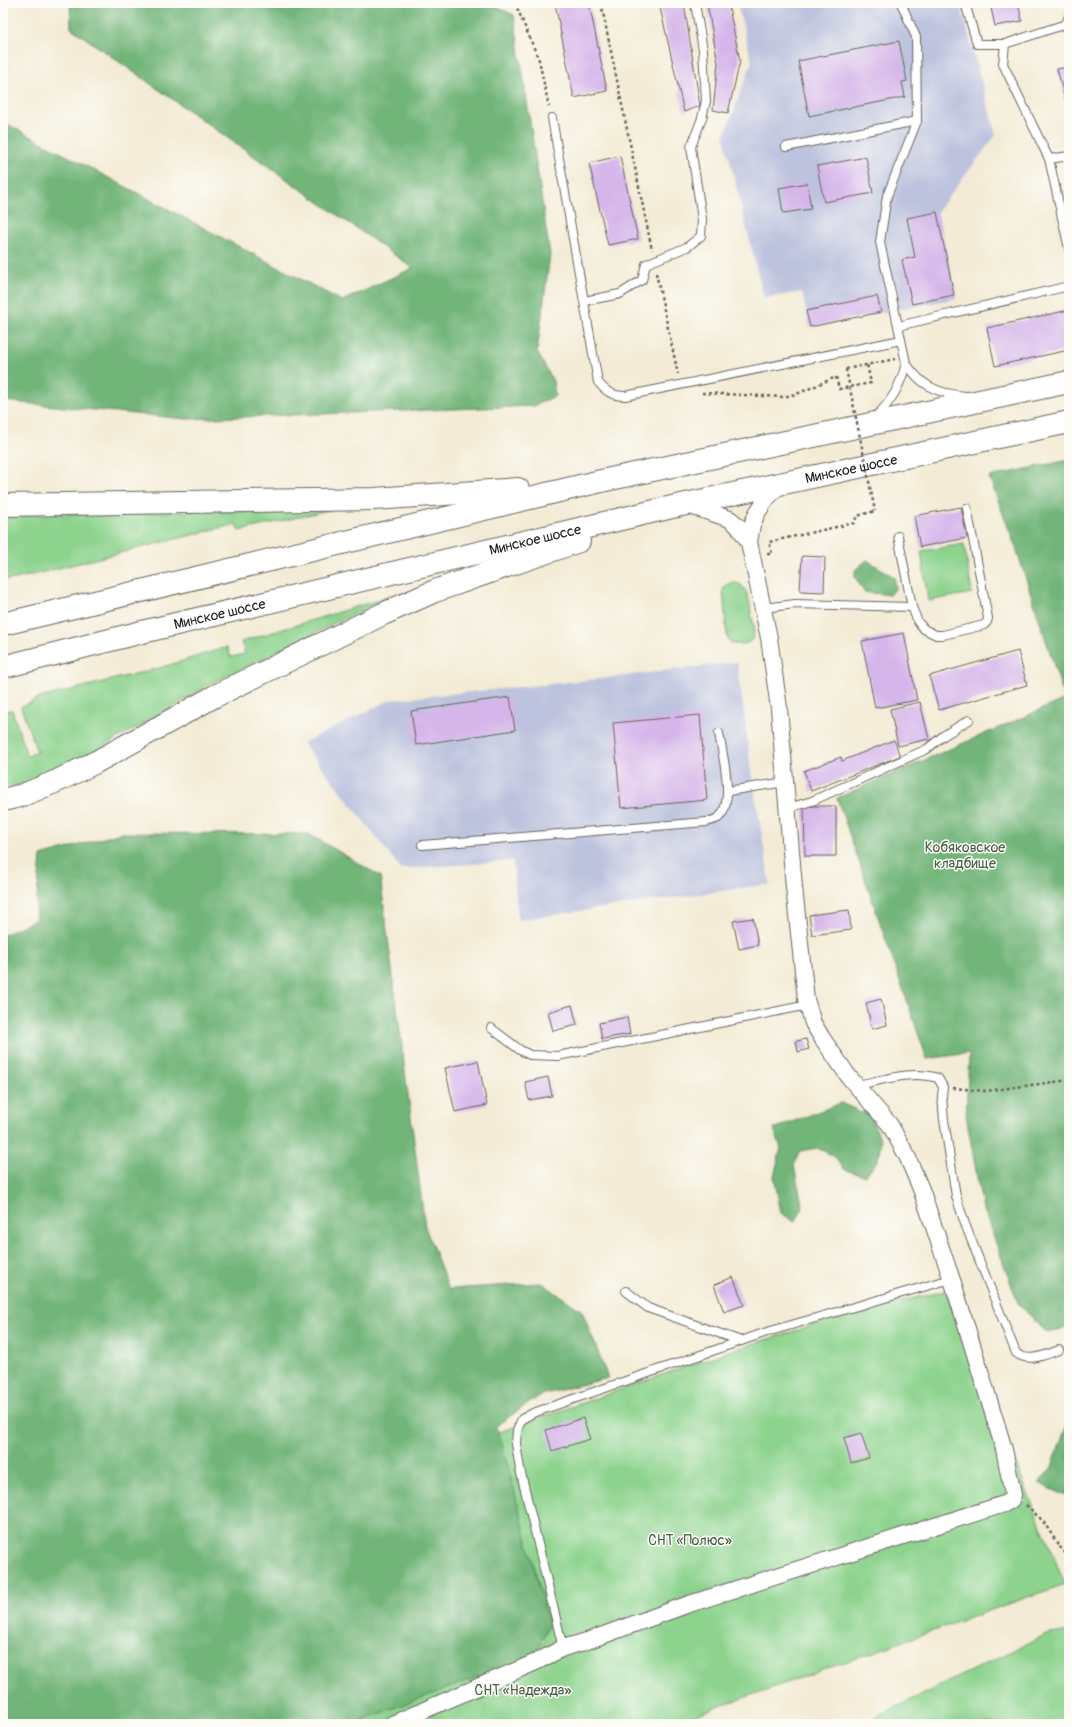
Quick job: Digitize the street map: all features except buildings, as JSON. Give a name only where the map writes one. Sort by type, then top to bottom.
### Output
[{"type":"highway","points":[[3,624],[600,481],[1069,382]]},
{"type":"highway","name":"Минское шоссе","points":[[3,667],[157,629],[678,506],[1069,422]]},
{"type":"highway","points":[[3,505],[374,499],[490,492],[600,481]]},
{"type":"highway","points":[[3,800],[23,795],[57,781],[96,762],[215,696],[337,635],[435,591],[678,506]]},
{"type":"street","points":[[392,1724],[536,1662],[563,1648],[587,1641],[689,1604],[1004,1504],[1011,1500],[1013,1495],[1004,1449],[951,1279],[921,1189],[907,1156],[890,1125],[857,1085],[822,1038],[813,1023],[808,1005],[804,985],[780,708],[749,542],[752,525],[757,514],[767,498],[782,483]]},
{"type":"street","points":[[678,506],[730,519],[738,526],[749,542]]},
{"type":"lane","points":[[584,301],[620,294],[642,280],[646,264],[687,247],[701,236],[702,218],[691,147],[702,118],[706,101],[703,50],[695,3]]},
{"type":"lane","points":[[864,425],[881,412],[894,395],[901,383],[905,360],[880,242],[887,196],[917,121],[916,37],[901,3]]},
{"type":"lane","points":[[965,3],[977,44],[1005,44],[1066,24],[1069,16]]},
{"type":"lane","points":[[1005,44],[1003,64],[1049,159],[1069,249]]},
{"type":"lane","points":[[552,118],[598,382],[605,390],[616,396],[633,394],[901,340]]},
{"type":"lane","points":[[786,147],[917,121]]},
{"type":"lane","points":[[1049,159],[1069,156]]},
{"type":"lane","points":[[898,326],[1069,286]]},
{"type":"lane","points":[[905,360],[917,378],[931,388],[941,392],[974,396],[1010,394]]},
{"type":"lane","points":[[898,536],[912,607],[918,622],[924,629],[936,635],[943,635],[984,625],[988,618],[967,508]]},
{"type":"lane","points":[[762,608],[795,604],[912,607]]},
{"type":"lane","points":[[788,808],[812,801],[927,749],[943,736],[969,720]]},
{"type":"lane","points":[[422,845],[706,822],[718,818],[725,808],[728,791],[719,733]]},
{"type":"lane","points":[[728,791],[786,782]]},
{"type":"lane","points":[[491,1028],[520,1050],[530,1055],[558,1056],[808,1005]]},
{"type":"lane","points":[[857,1085],[907,1075],[925,1075],[938,1078],[943,1088],[942,1096],[944,1120],[956,1196],[965,1224],[1016,1353],[1022,1358],[1031,1358],[1059,1350]]},
{"type":"lane","points":[[563,1648],[520,1469],[516,1444],[517,1430],[522,1419],[533,1413],[568,1400],[741,1341],[951,1279]]},
{"type":"lane","points":[[626,1292],[648,1308],[741,1341]]},
{"type":"path","points":[[515,3],[539,60],[552,118]]},
{"type":"path","points":[[601,3],[678,378]]},
{"type":"path","points":[[760,556],[772,554],[769,542],[854,523],[857,516],[875,511],[846,369],[867,364],[905,360]]},
{"type":"path","points":[[697,393],[784,397],[799,393],[836,377],[839,389],[871,383],[867,364]]},
{"type":"path","points":[[943,1088],[986,1091],[1069,1080]]},
{"type":"path","points":[[1013,1495],[1022,1500],[1042,1521],[1059,1546],[1069,1556]]},
{"type":"shaded area","points":[[737,3],[960,3],[996,135],[937,212],[957,298],[810,327],[802,292],[764,298],[724,137],[752,62]]},
{"type":"shaded area","points":[[737,662],[752,776],[770,884],[518,920],[513,861],[401,869],[303,743],[390,700],[599,679]]},
{"type":"green space","points":[[70,3],[487,3],[514,15],[550,255],[537,352],[553,381],[555,396],[534,406],[186,419],[3,401],[3,122],[342,301],[413,268],[71,28]]},
{"type":"green space","name":"Кобяковское кладбище","points":[[1069,460],[1069,1327],[1047,1333],[1018,1303],[982,1205],[966,1115],[969,1053],[927,1059],[837,798],[1065,699],[1016,548],[989,477]]},
{"type":"green space","points":[[333,509],[239,531],[236,524],[15,579],[3,580],[3,515]]},
{"type":"green space","points":[[964,544],[972,593],[928,601],[921,551]]},
{"type":"green space","points":[[867,560],[894,577],[896,588],[890,595],[864,592],[855,577],[855,570]]},
{"type":"green space","points":[[730,583],[735,583],[742,586],[749,599],[754,630],[752,640],[746,644],[730,643],[727,637],[723,591],[724,587]]},
{"type":"green space","points":[[391,596],[212,683],[153,719],[66,766],[23,784],[3,787],[3,711],[12,710],[27,756],[37,752],[21,707],[39,698],[163,667],[227,647],[231,657],[245,654],[241,642]]},
{"type":"green space","points":[[121,833],[309,834],[380,876],[425,1227],[449,1289],[542,1283],[582,1311],[608,1378],[541,1395],[497,1425],[549,1624],[535,1656],[350,1724],[3,1724],[3,935],[35,920],[41,856]]},
{"type":"green space","points":[[841,1103],[870,1116],[881,1140],[878,1160],[865,1176],[845,1170],[832,1155],[817,1148],[800,1151],[794,1166],[803,1208],[795,1222],[781,1213],[774,1176],[781,1148],[774,1129]]},
{"type":"green space","name":"СНТ «Полюс»","points":[[945,1291],[1065,1584],[670,1724],[353,1724],[545,1642],[531,1596],[497,1433],[732,1350],[859,1311]]},
{"type":"green space","points":[[1069,1420],[1069,1497],[1038,1483],[1051,1469]]},
{"type":"green space","points":[[1069,1631],[1069,1724],[861,1724],[1045,1635]]},
{"type":"park label","name":"СНТ «Надежда»","points":[[523,1690]]}]
